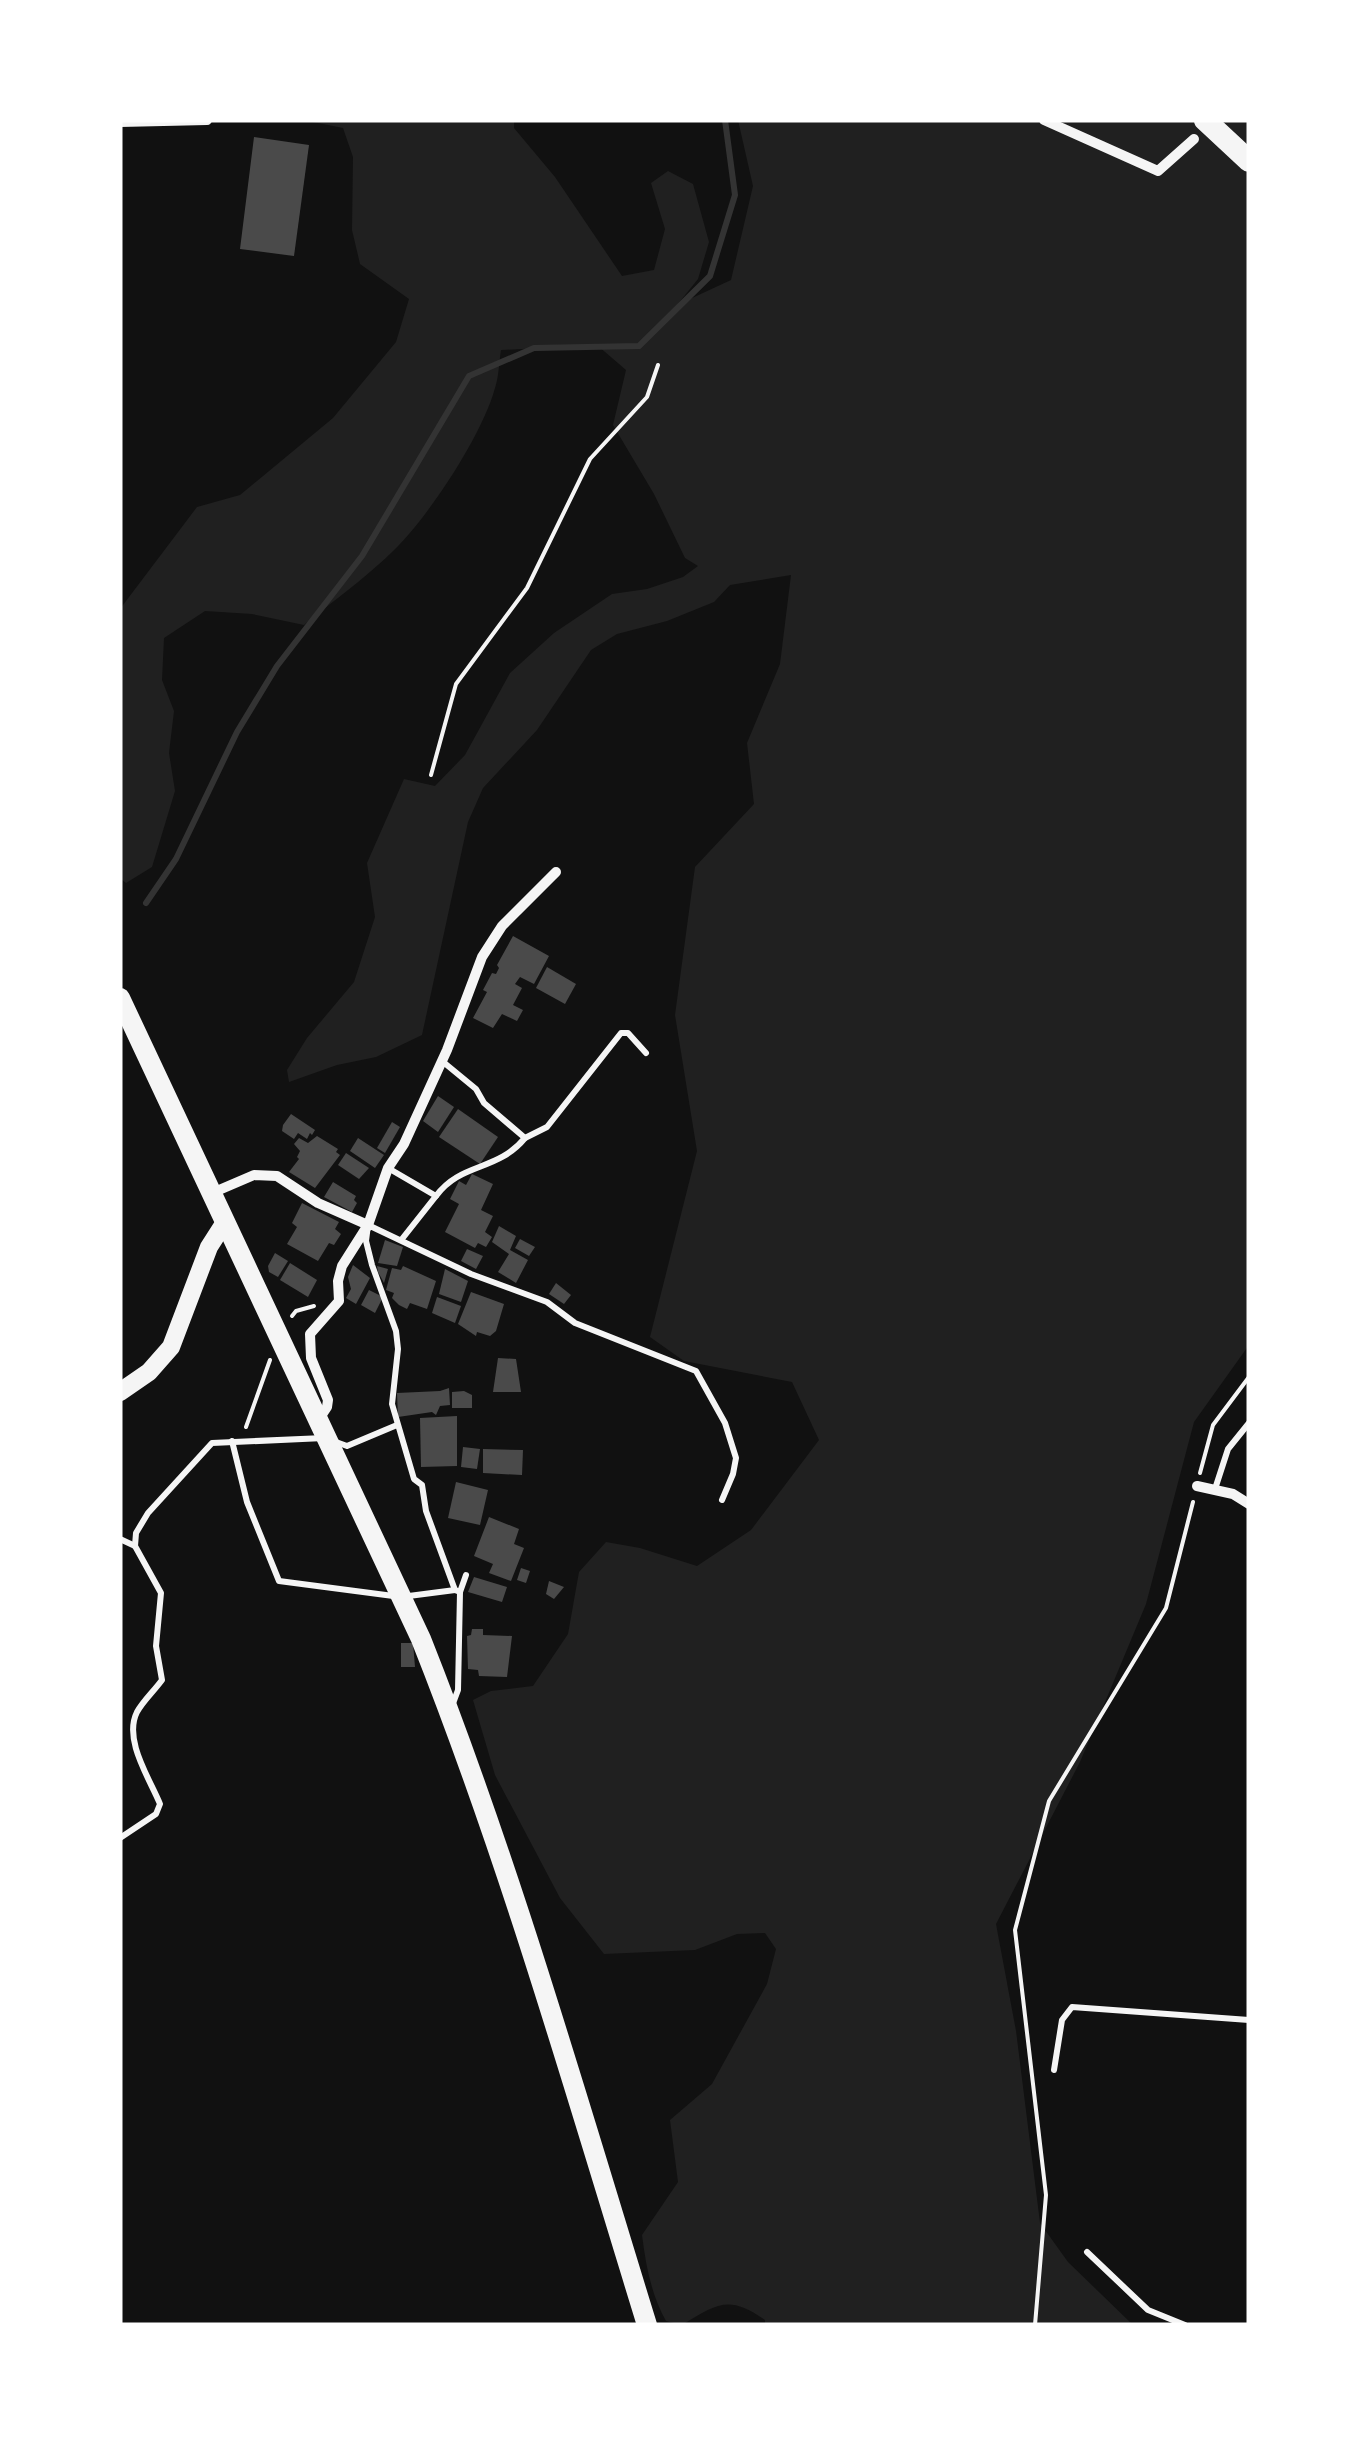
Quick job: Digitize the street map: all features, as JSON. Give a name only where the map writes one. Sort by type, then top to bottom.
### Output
[{"type":"highway","points":[[1199,130],[1249,161]]},
{"type":"highway","points":[[120,998],[401,1597],[450,1712],[519,1908],[647,2325]]},
{"type":"main road","points":[[120,1392],[149,1372],[171,1347],[209,1248],[225,1222]]},
{"type":"street","points":[[120,122],[207,120]]},
{"type":"street","points":[[1044,120],[1158,172],[1199,130]]},
{"type":"street","points":[[321,1429],[328,1400],[311,1358],[310,1334],[339,1301],[342,1266],[368,1225],[388,1168],[404,1144],[442,1061],[482,957],[502,926],[556,872]]},
{"type":"street","points":[[212,1193],[254,1175],[276,1176],[318,1203],[368,1225]]},
{"type":"street","points":[[1197,1486],[1233,1494],[1249,1504]]},
{"type":"lane","points":[[402,1239],[448,1179],[508,1156],[524,1138],[548,1127],[621,1033],[628,1033],[646,1053]]},
{"type":"lane","points":[[442,1061],[476,1088],[484,1104],[524,1138]]},
{"type":"lane","points":[[388,1168],[436,1196]]},
{"type":"lane","points":[[450,1712],[458,1690],[458,1591],[397,1425],[392,1404],[398,1349],[396,1330],[372,1265],[366,1241],[368,1225],[472,1274],[547,1302],[575,1324],[696,1371],[725,1423],[736,1458],[722,1500]]},
{"type":"lane","points":[[1215,1490],[1228,1449],[1249,1423]]},
{"type":"lane","points":[[120,1838],[156,1814],[160,1804],[134,1743],[132,1724],[137,1711],[162,1680],[156,1646],[161,1593],[135,1546],[136,1533],[148,1513],[212,1443],[321,1429],[347,1446],[397,1425]]},
{"type":"lane","points":[[232,1440],[247,1502],[279,1581],[401,1597],[458,1591]]},
{"type":"lane","points":[[120,1539],[135,1546]]},
{"type":"lane","points":[[458,1591],[466,1575]]},
{"type":"lane","points":[[1054,2070],[1062,2020],[1072,2007],[1249,2020]]},
{"type":"lane","points":[[1087,2252],[1148,2310],[1184,2325]]},
{"type":"path","points":[[430,776],[456,684],[527,588],[590,458],[646,396],[658,365]]},
{"type":"path","points":[[245,1430],[267,1366]]},
{"type":"path","points":[[1034,2325],[1046,2195],[1015,1930],[1048,1801],[1166,1608],[1212,1425],[1249,1377]]},
{"type":"shaded area","points":[[303,120],[514,120],[514,128],[555,177],[622,276],[654,270],[665,229],[651,183],[668,171],[693,184],[709,242],[698,279],[677,305],[731,280],[753,186],[738,120],[1249,120],[1249,1345],[1194,1422],[1146,1604],[1080,1762],[996,1924],[1016,2031],[1040,2223],[1068,2262],[1133,2325],[765,2325],[765,2320],[753,2312],[732,2305],[705,2311],[682,2325],[666,2321],[650,2280],[642,2235],[678,2182],[670,2120],[712,2084],[767,1984],[776,1949],[765,1933],[737,1934],[695,1950],[604,1954],[560,1898],[495,1775],[473,1700],[491,1691],[533,1686],[568,1634],[579,1572],[606,1542],[697,1566],[751,1530],[819,1440],[792,1382],[684,1361],[650,1337],[697,1151],[675,1015],[695,867],[754,804],[747,743],[780,664],[791,575],[730,585],[714,602],[667,621],[617,634],[591,650],[537,730],[483,788],[468,822],[422,1035],[376,1057],[337,1065],[289,1082],[287,1070],[307,1038],[354,982],[375,917],[367,863],[404,779],[435,786],[465,755],[510,673],[554,633],[612,594],[647,589],[683,577],[698,566],[685,558],[654,494],[613,425],[626,370],[597,345],[501,350],[489,405],[459,464],[409,534],[372,570],[304,625],[252,614],[205,611],[164,638],[162,680],[174,711],[169,753],[175,791],[152,867],[126,883],[120,878],[120,609],[197,507],[240,495],[333,418],[396,342],[409,299],[360,264],[352,230],[353,157],[343,128]]},
{"type":"building","points":[[254,137],[309,145],[294,256],[240,249]]},
{"type":"building","points":[[513,936],[549,956],[534,984],[520,977],[515,984],[522,988],[513,1005],[523,1010],[517,1021],[502,1014],[493,1028],[473,1018],[487,992],[483,990],[492,973],[496,974]]},
{"type":"building","points":[[547,967],[576,984],[565,1004],[536,988]]},
{"type":"building","points":[[438,1096],[454,1107],[438,1132],[423,1121]]},
{"type":"building","points":[[458,1109],[498,1137],[480,1164],[439,1137]]},
{"type":"building","points":[[291,1114],[315,1130],[312,1135],[307,1139],[298,1133],[294,1139],[282,1131]]},
{"type":"building","points":[[392,1122],[400,1127],[385,1153],[377,1148]]},
{"type":"building","points":[[317,1136],[338,1149],[340,1155],[315,1188],[289,1172],[299,1159],[300,1151],[294,1144],[299,1138],[308,1143]]},
{"type":"building","points":[[358,1138],[384,1155],[375,1168],[350,1151]]},
{"type":"building","points":[[346,1153],[369,1168],[359,1179],[338,1165]]},
{"type":"building","points":[[472,1174],[493,1184],[481,1210],[493,1216],[485,1232],[492,1237],[486,1247],[478,1243],[475,1248],[445,1232],[459,1204],[450,1199],[459,1181],[466,1185]]},
{"type":"building","points":[[333,1182],[356,1196],[352,1212],[324,1197]]},
{"type":"building","points":[[302,1203],[339,1222],[335,1229],[341,1234],[334,1245],[329,1243],[318,1261],[287,1244],[297,1227],[292,1223]]},
{"type":"building","points":[[499,1226],[516,1236],[510,1250],[528,1260],[516,1283],[498,1272],[509,1254],[492,1242]]},
{"type":"building","points":[[520,1239],[535,1247],[529,1256],[515,1248]]},
{"type":"building","points":[[385,1240],[403,1247],[397,1266],[378,1263]]},
{"type":"building","points":[[467,1249],[483,1256],[476,1269],[461,1261]]},
{"type":"building","points":[[275,1253],[288,1261],[278,1277],[269,1272],[268,1266]]},
{"type":"building","points":[[290,1263],[317,1280],[308,1297],[280,1280]]},
{"type":"building","points":[[353,1265],[370,1278],[356,1304],[346,1298],[351,1289],[348,1277]]},
{"type":"building","points":[[377,1266],[388,1269],[384,1283],[378,1272]]},
{"type":"building","points":[[403,1266],[436,1281],[427,1309],[410,1303],[407,1309],[392,1298],[394,1293],[386,1290],[392,1268],[401,1270]]},
{"type":"building","points":[[445,1269],[468,1281],[461,1302],[439,1294]]},
{"type":"building","points":[[556,1283],[571,1295],[564,1304],[549,1294]]},
{"type":"building","points":[[369,1290],[383,1297],[375,1313],[361,1305]]},
{"type":"building","points":[[471,1292],[504,1304],[496,1331],[490,1336],[477,1332],[476,1336],[458,1324]]},
{"type":"building","points":[[437,1297],[461,1306],[455,1323],[432,1313]]},
{"type":"building","points":[[498,1358],[516,1359],[521,1392],[493,1392]]},
{"type":"building","points":[[449,1388],[450,1405],[440,1406],[436,1415],[432,1412],[398,1417],[397,1393]]},
{"type":"building","points":[[452,1392],[472,1395],[472,1408],[452,1408]]},
{"type":"building","points":[[457,1416],[457,1466],[421,1467],[420,1418]]},
{"type":"building","points":[[463,1447],[480,1449],[477,1469],[461,1467]]},
{"type":"building","points":[[483,1449],[523,1450],[522,1475],[483,1473]]},
{"type":"building","points":[[456,1482],[488,1490],[480,1525],[448,1518]]},
{"type":"building","points":[[489,1517],[519,1529],[514,1544],[524,1548],[511,1581],[489,1573],[493,1564],[474,1556]]},
{"type":"building","points":[[521,1568],[530,1571],[526,1583],[517,1580]]},
{"type":"building","points":[[474,1577],[507,1587],[502,1602],[468,1592]]},
{"type":"building","points":[[549,1581],[564,1587],[554,1599],[546,1594]]},
{"type":"building","points":[[472,1629],[483,1629],[483,1635],[512,1636],[507,1677],[479,1676],[478,1670],[468,1669],[467,1636]]},
{"type":"building","points":[[401,1643],[413,1643],[415,1667],[401,1667]]},
{"type":"waterway","points":[[146,903],[176,859],[237,732],[277,666],[362,556],[469,376],[534,348],[639,346],[710,276],[735,195],[725,120]]}]
